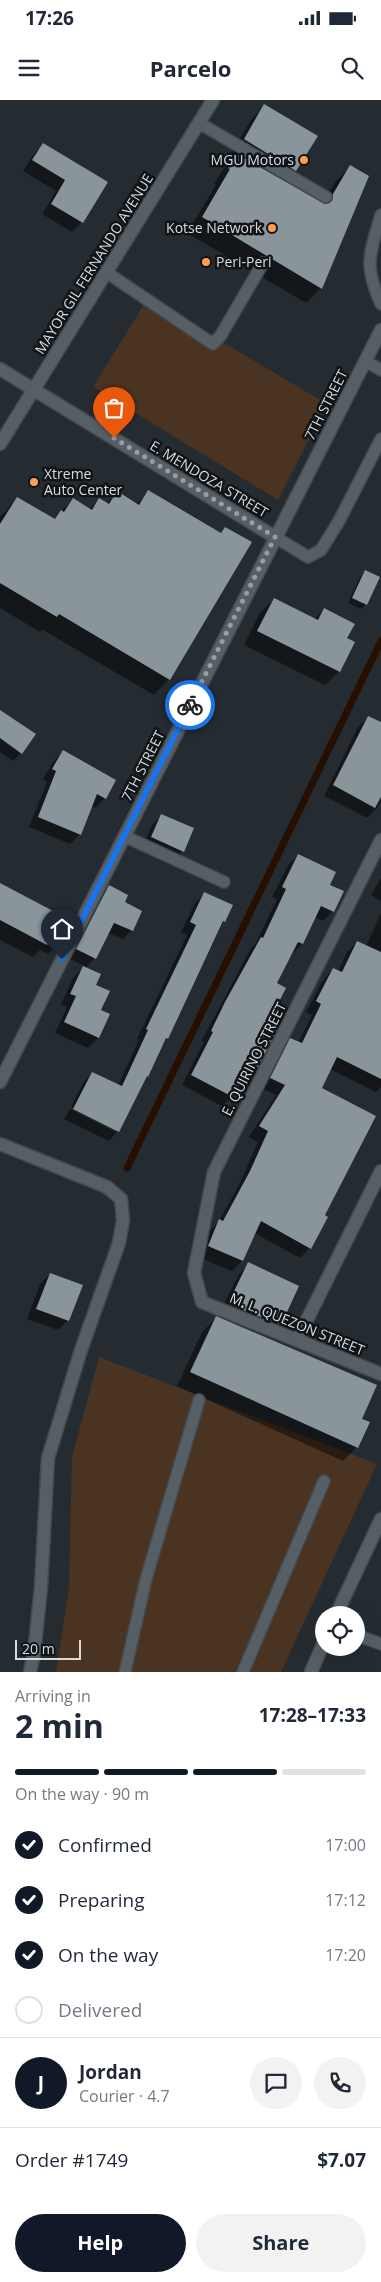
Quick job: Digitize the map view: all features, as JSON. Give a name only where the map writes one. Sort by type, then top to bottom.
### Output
[{"type":"street","name":"MAYOR GIL FERNANDO AVENUE","points":[[0,444],[214,100]]},
{"type":"street","name":"7TH STREET","points":[[0,1082],[381,330]]},
{"type":"street","name":"E. MENDOZA STREET","points":[[0,369],[275,537]]},
{"type":"street","name":"E. QUIRINO STREET","points":[[202,1302],[194,1273],[214,1172],[381,840]]},
{"type":"street","points":[[0,1144],[107,1186],[121,1199],[123,1220],[119,1243],[81,1350],[48,1458],[41,1587],[34,1654],[30,1672]]},
{"type":"street","points":[[297,1340],[381,1171]]},
{"type":"street","name":"M. L. QUEZON STREET","points":[[202,1302],[381,1374]]},
{"type":"street","points":[[340,1606],[381,1519]]},
{"type":"street","points":[[311,1672],[318,1656]]},
{"type":"lane","points":[[199,123],[326,197]]},
{"type":"lane","points":[[381,215],[368,259],[372,285],[381,304]]},
{"type":"lane","points":[[106,272],[213,344],[221,334],[263,263]]},
{"type":"lane","points":[[365,361],[381,370]]},
{"type":"lane","points":[[275,537],[308,557],[321,550],[339,520],[381,439]]},
{"type":"lane","points":[[124,836],[224,882]]},
{"type":"lane","points":[[124,1672],[146,1579],[199,1400]]},
{"type":"lane","points":[[243,1672],[324,1481]]},
{"type":"lane","points":[[365,1638],[381,1644]]},
{"type":"shaded area","points":[[148,298],[327,404],[278,500],[93,387]]},
{"type":"shaded area","points":[[99,1357],[377,1464],[281,1672],[56,1672],[69,1588],[72,1457]]},
{"type":"building","points":[[264,104],[318,136],[296,171],[244,139]]},
{"type":"building","points":[[43,143],[108,182],[83,223],[51,204],[65,180],[32,160]]},
{"type":"building","name":"Kotse Network","points":[[237,154],[325,204],[332,201],[333,194],[350,165],[369,176],[322,289],[202,217]]},
{"type":"building","points":[[148,490],[221,533],[225,527],[252,542],[170,680],[59,614],[57,617],[0,583],[0,524],[17,497],[55,519],[61,510],[64,512],[73,498],[92,510],[99,498],[109,504],[117,491],[139,505]]},
{"type":"building","points":[[365,570],[380,577],[367,605],[352,598]]},
{"type":"building","points":[[274,598],[318,620],[324,608],[355,624],[347,638],[355,642],[340,672],[257,631]]},
{"type":"building","points":[[0,710],[36,734],[22,754],[0,738]]},
{"type":"building","points":[[368,716],[381,722],[381,797],[375,808],[333,785]]},
{"type":"building","points":[[63,750],[116,780],[106,799],[97,794],[81,835],[38,817],[56,771],[52,769]]},
{"type":"building","points":[[161,814],[194,828],[184,852],[151,837]]},
{"type":"building","points":[[298,854],[336,872],[330,885],[344,891],[334,912],[321,906],[303,944],[298,942],[277,983],[286,988],[266,1027],[276,1031],[256,1071],[248,1068],[233,1097],[191,1075],[213,1032],[211,1031],[225,1002],[261,937],[263,938],[286,889],[282,887]]},
{"type":"building","points":[[0,883],[72,921],[62,942],[52,937],[47,945],[0,920]]},
{"type":"building","points":[[109,885],[128,895],[125,902],[142,911],[133,931],[114,923],[96,959],[76,949]]},
{"type":"building","points":[[204,892],[233,905],[225,922],[223,921],[168,1039],[166,1038],[119,1132],[73,1109],[92,1072],[122,1086],[148,1030],[146,1029],[196,925],[190,922]]},
{"type":"building","points":[[357,941],[381,952],[381,1079],[337,1057],[322,1088],[376,1116],[325,1215],[328,1217],[311,1249],[261,1221],[243,1261],[208,1246],[219,1219],[223,1221],[250,1171],[268,1131],[259,1126],[285,1085],[270,1078],[290,1038],[302,1043],[321,1004],[316,1001],[333,968],[342,972]]},
{"type":"building","points":[[83,966],[101,974],[96,985],[110,991],[101,1010],[110,1014],[99,1038],[64,1022],[76,996],[70,994]]},
{"type":"building","points":[[248,1262],[299,1286],[281,1325],[228,1304]]},
{"type":"building","points":[[50,1273],[83,1285],[69,1321],[36,1309]]},
{"type":"building","points":[[216,1316],[377,1385],[362,1419],[370,1422],[358,1448],[190,1372]]},
{"type":"waterway","points":[[127,1168],[381,641]]},
{"type":"way so far","points":[[114,438],[275,537],[190,705]]},
{"type":"place","name":"MGU Motors","points":[[304,160]]},
{"type":"place","name":"Kotse Network","points":[[272,228]]},
{"type":"place","name":"Peri-Peri","points":[[206,262]]},
{"type":"place","name":"Xtreme Auto Center","points":[[34,482]]},
{"type":"route","points":[[62,959],[190,705]]}]
